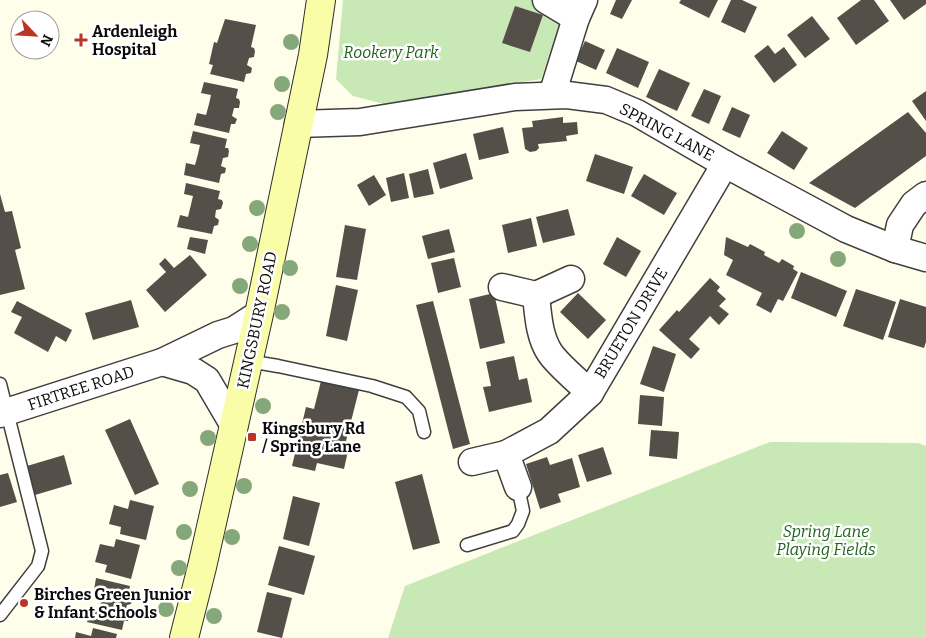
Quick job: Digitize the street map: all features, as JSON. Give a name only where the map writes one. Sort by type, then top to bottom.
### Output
[{"type":"street","name":"KINGSBURY ROAD","points":[[184,638],[202,567],[259,314],[313,55],[321,0]]},
{"type":"street","points":[[546,0],[580,9],[552,95]]},
{"type":"street","name":"SPRING LANE","points":[[298,124],[360,122],[515,97],[567,95],[606,100],[637,113],[725,164],[846,229],[895,249],[926,258]]},
{"type":"street","name":"BRUETON DRIVE","points":[[472,462],[506,454],[549,431],[590,392],[725,164]]},
{"type":"street","points":[[895,249],[900,225],[914,204],[926,195]]},
{"type":"street","points":[[502,287],[536,296],[572,279]]},
{"type":"street","points":[[536,296],[538,321],[550,354],[590,392]]},
{"type":"street","name":"FIRTREE ROAD","points":[[4,413],[162,362],[218,335],[234,330],[259,314]]},
{"type":"street","points":[[162,362],[193,371],[207,380],[234,426]]},
{"type":"street","points":[[506,454],[518,487]]},
{"type":"lane","points":[[248,361],[372,386],[406,397],[419,411],[424,432]]},
{"type":"lane","points":[[0,384],[4,413],[42,551],[38,566],[0,615]]},
{"type":"lane","points":[[467,545],[513,531],[523,511],[518,487]]},
{"type":"green space","name":"Rookery Park","points":[[343,0],[568,0],[541,79],[388,105],[353,96],[336,79]]},
{"type":"green space","name":"Spring Lane Playing Fields","points":[[770,442],[918,443],[926,446],[926,638],[388,638],[405,586]]},
{"type":"building","points":[[616,0],[632,0],[622,19],[610,14]]},
{"type":"building","points":[[681,0],[718,0],[709,18],[679,3]]},
{"type":"building","points":[[731,0],[742,0],[757,7],[745,33],[721,22]]},
{"type":"building","points":[[861,0],[874,0],[889,21],[856,45],[837,18]]},
{"type":"building","points":[[890,0],[926,0],[926,4],[904,20]]},
{"type":"building","points":[[515,6],[543,15],[530,52],[502,43]]},
{"type":"building","points":[[812,16],[830,39],[805,58],[787,35]]},
{"type":"building","points":[[225,19],[256,25],[251,47],[255,51],[254,57],[249,58],[247,65],[252,68],[251,73],[246,74],[244,82],[210,74],[213,65],[209,64],[214,42],[217,43]]},
{"type":"building","points":[[585,41],[605,50],[596,70],[576,61]]},
{"type":"building","points":[[768,45],[775,54],[784,47],[797,65],[774,83],[754,56]]},
{"type":"building","points":[[617,48],[649,62],[638,88],[606,73]]},
{"type":"building","points":[[659,69],[690,83],[677,111],[646,97]]},
{"type":"building","points":[[204,82],[238,89],[236,98],[240,102],[239,108],[234,108],[232,116],[237,119],[235,124],[231,124],[229,133],[194,125],[197,113],[206,115],[209,104],[211,95],[201,93]]},
{"type":"building","points":[[704,89],[721,96],[709,124],[691,116]]},
{"type":"building","points":[[926,91],[926,121],[912,101]]},
{"type":"building","points":[[732,107],[750,115],[740,138],[722,130]]},
{"type":"building","points":[[908,112],[926,133],[926,156],[855,208],[809,183]]},
{"type":"building","points":[[563,117],[563,123],[577,122],[578,134],[566,136],[567,141],[538,144],[539,148],[536,151],[530,152],[525,149],[522,128],[533,127],[532,121]]},
{"type":"building","points":[[503,127],[509,153],[479,160],[473,134]]},
{"type":"building","points":[[193,131],[227,139],[225,148],[228,148],[229,151],[228,157],[223,158],[221,166],[226,168],[225,173],[221,174],[219,183],[184,175],[186,163],[195,165],[200,145],[190,143]]},
{"type":"building","points":[[782,131],[808,148],[794,170],[767,153]]},
{"type":"building","points":[[466,153],[473,179],[440,189],[433,163]]},
{"type":"building","points":[[595,154],[633,167],[624,194],[586,181]]},
{"type":"building","points":[[428,169],[434,194],[414,198],[409,174]]},
{"type":"building","points":[[404,173],[409,198],[391,202],[386,178]]},
{"type":"building","points":[[644,174],[677,193],[664,215],[631,196]]},
{"type":"building","points":[[374,175],[386,195],[369,206],[357,185]]},
{"type":"building","points":[[186,183],[220,191],[218,199],[222,200],[223,203],[221,209],[216,210],[215,217],[219,220],[218,225],[214,226],[212,234],[177,227],[180,215],[188,217],[193,196],[184,194]]},
{"type":"building","points":[[0,194],[5,212],[12,211],[21,248],[15,250],[25,289],[0,295]]},
{"type":"building","points":[[568,209],[575,235],[543,243],[536,217]]},
{"type":"building","points":[[531,218],[537,246],[508,253],[502,225]]},
{"type":"building","points":[[345,225],[366,229],[357,280],[336,277]]},
{"type":"building","points":[[449,229],[455,252],[428,259],[422,236]]},
{"type":"building","points":[[190,237],[208,240],[205,254],[187,249]]},
{"type":"building","points":[[617,237],[641,251],[626,277],[603,264]]},
{"type":"building","points":[[726,237],[748,247],[750,244],[765,252],[764,255],[779,263],[782,259],[794,266],[793,269],[798,272],[783,301],[778,299],[771,313],[756,305],[762,293],[726,275],[733,260],[724,255]]},
{"type":"building","points":[[190,255],[207,275],[165,312],[146,290],[166,272],[159,264],[165,258],[174,268]]},
{"type":"building","points":[[454,258],[461,287],[438,293],[431,263]]},
{"type":"building","points":[[801,272],[847,291],[836,317],[791,298]]},
{"type":"building","points":[[710,278],[720,287],[717,291],[726,299],[719,306],[729,314],[719,325],[710,316],[689,339],[700,349],[691,359],[659,330],[677,310],[679,312]]},
{"type":"building","points":[[336,285],[358,290],[347,341],[326,336]]},
{"type":"building","points":[[856,289],[896,302],[883,340],[843,326]]},
{"type":"building","points":[[494,293],[505,343],[480,349],[469,299]]},
{"type":"building","points":[[578,293],[606,320],[588,339],[560,312]]},
{"type":"building","points":[[900,299],[926,307],[926,342],[924,348],[888,337]]},
{"type":"building","points":[[131,300],[139,327],[93,340],[85,313]]},
{"type":"building","points":[[17,301],[72,330],[66,342],[56,336],[48,352],[14,333],[22,317],[11,312]]},
{"type":"building","points":[[433,301],[470,444],[453,449],[416,305]]},
{"type":"building","points":[[653,346],[676,354],[664,392],[640,384]]},
{"type":"building","points":[[514,356],[519,380],[527,378],[532,402],[489,412],[483,387],[491,386],[486,362]]},
{"type":"building","points":[[321,381],[359,390],[346,441],[350,442],[344,469],[317,463],[315,471],[292,466],[306,407],[314,409]]},
{"type":"building","points":[[640,395],[664,397],[662,426],[638,424]]},
{"type":"building","points":[[130,419],[159,484],[135,495],[105,430]]},
{"type":"building","points":[[651,430],[679,432],[677,459],[649,456]]},
{"type":"building","points":[[603,447],[612,474],[587,482],[578,455]]},
{"type":"building","points":[[64,455],[72,484],[35,495],[27,466]]},
{"type":"building","points":[[547,457],[550,465],[572,458],[580,487],[558,494],[561,502],[540,509],[526,464]]},
{"type":"building","points":[[8,473],[17,502],[0,507],[0,475]]},
{"type":"building","points":[[422,474],[440,543],[413,550],[395,482]]},
{"type":"building","points":[[293,496],[320,503],[309,546],[283,539]]},
{"type":"building","points":[[130,500],[154,506],[146,540],[120,534],[121,527],[109,524],[114,505],[128,509]]},
{"type":"building","points":[[116,539],[140,545],[131,579],[105,572],[107,565],[95,562],[100,544],[114,547]]},
{"type":"building","points":[[279,546],[315,556],[304,595],[268,585]]},
{"type":"building","points":[[96,578],[130,586],[128,595],[132,595],[133,598],[131,604],[127,605],[125,613],[129,615],[128,621],[124,621],[122,630],[87,622],[90,610],[99,612],[103,592],[94,590]]},
{"type":"building","points":[[267,592],[292,598],[282,638],[257,632]]},
{"type":"building","points":[[93,628],[117,634],[116,638],[75,638],[76,632],[91,636]]},
{"type":"place","name":"Ardenleigh Hospital","points":[[81,40]]},
{"type":"place","name":"Kingsbury Rd / Spring Lane","points":[[252,437]]},
{"type":"place","name":"Birches Green Junior & Infant Schools","points":[[24,603]]}]
